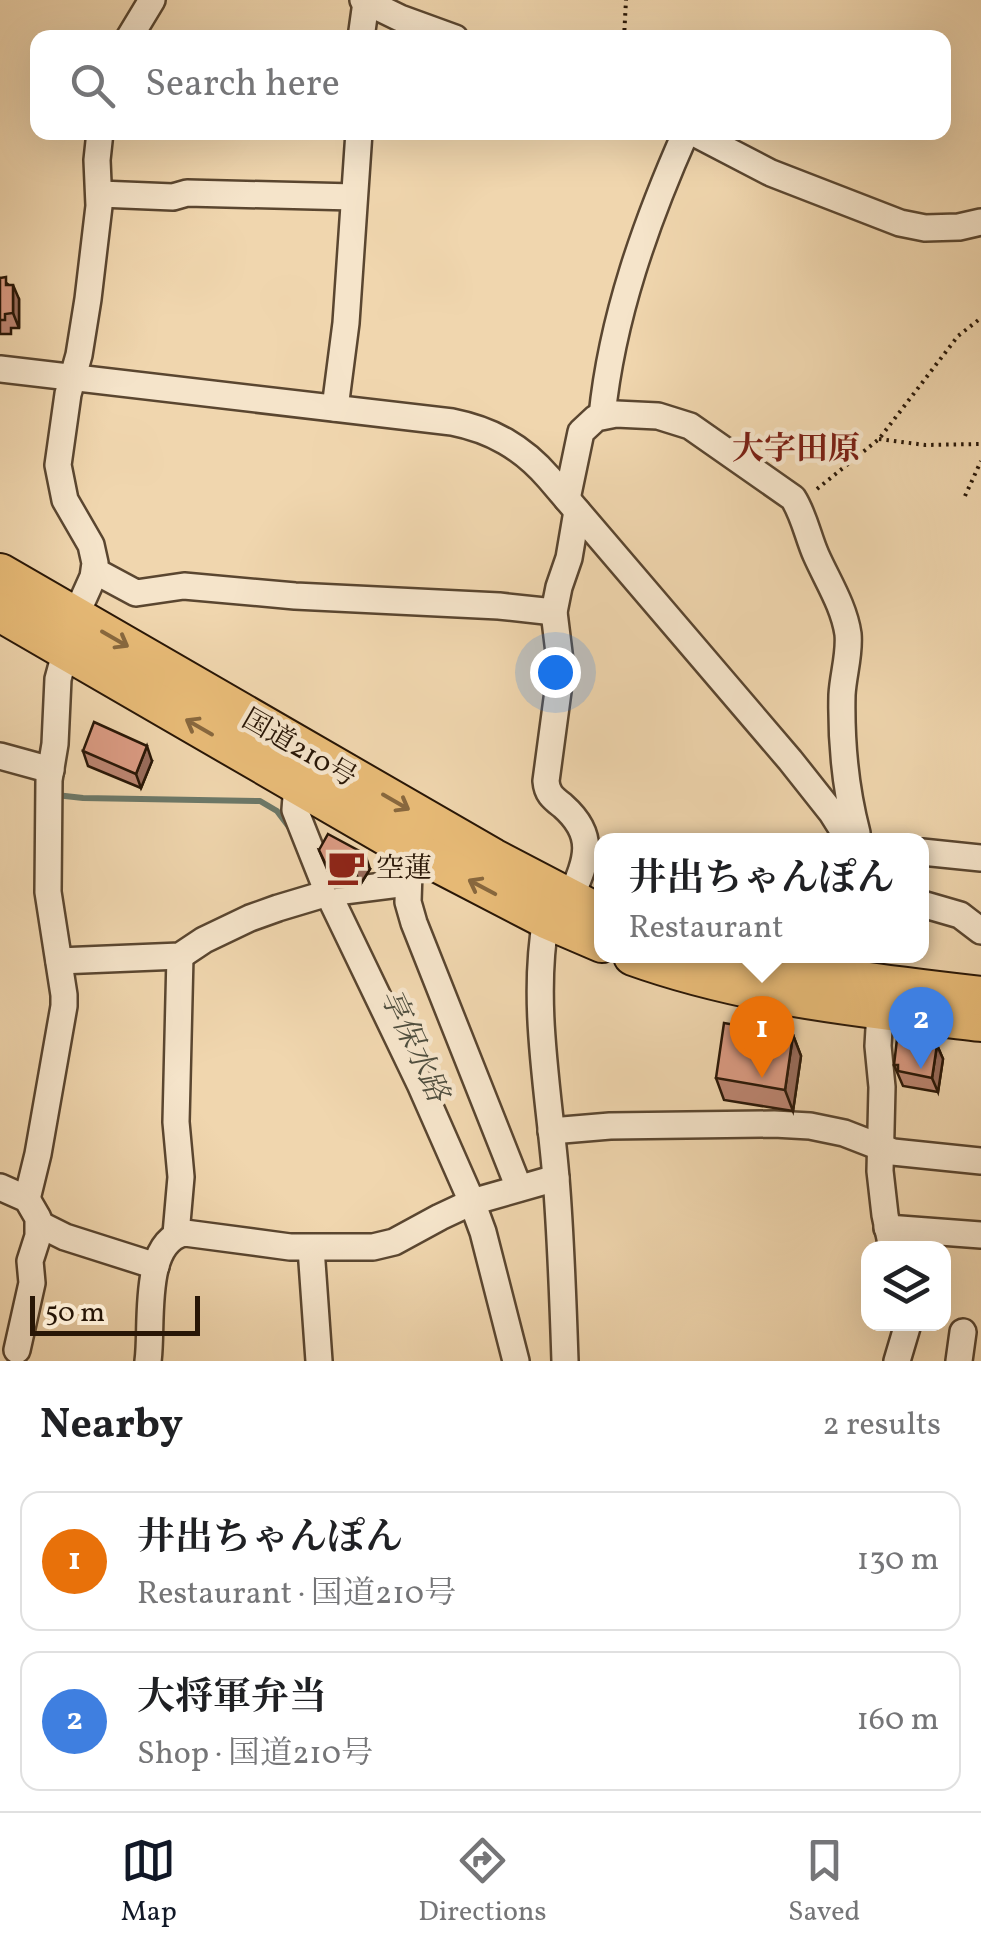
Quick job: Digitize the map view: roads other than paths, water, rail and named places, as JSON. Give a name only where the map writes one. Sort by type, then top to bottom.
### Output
[{"type":"highway","name":"国道210号","points":[[0,573],[70,633],[297,784],[411,868],[572,911]]},
{"type":"highway","name":"国道210号","points":[[0,612],[70,633],[493,858],[572,911],[594,934]]},
{"type":"highway","points":[[654,963],[714,982],[880,1011],[981,1022]]},
{"type":"highway","points":[[759,963],[981,996]]},
{"type":"street","points":[[134,30],[152,0]]},
{"type":"street","points":[[363,30],[365,1],[433,30]]},
{"type":"street","points":[[27,1199],[64,1006],[48,892],[48,796],[56,744],[58,679],[70,633],[95,570],[91,545],[67,506],[58,472],[66,406],[83,335],[100,194],[96,160],[99,140]]},
{"type":"street","points":[[336,408],[346,323],[358,140]]},
{"type":"street","points":[[602,416],[614,337],[653,209],[685,140]]},
{"type":"street","points":[[705,140],[771,173],[900,223],[924,228],[981,222]]},
{"type":"street","points":[[100,194],[354,197]]},
{"type":"street","points":[[0,369],[452,422],[486,430],[526,455],[572,505],[850,833]]},
{"type":"street","points":[[565,1361],[540,970],[572,911],[587,848],[578,821],[546,788],[562,669],[554,612],[569,558],[581,432],[590,422],[602,416],[644,414],[690,426],[774,484],[796,504],[848,633],[842,698],[843,750],[855,833]]},
{"type":"street","points":[[95,570],[136,592],[184,586],[554,612]]},
{"type":"street","points":[[0,756],[51,770]]},
{"type":"street","points":[[297,784],[295,810],[328,893],[472,1202],[516,1361]]},
{"type":"street","points":[[929,853],[981,858]]},
{"type":"street","points":[[58,961],[180,956],[250,918],[411,868],[408,902],[414,922],[519,1188]]},
{"type":"street","points":[[929,906],[964,916],[981,931]]},
{"type":"street","points":[[176,1234],[180,1177],[176,1122],[180,956]]},
{"type":"street","points":[[880,1011],[881,1184],[890,1238],[981,1235]]},
{"type":"street","points":[[551,1131],[610,1126],[774,1124],[844,1132],[908,1155],[981,1161]]},
{"type":"street","points":[[148,1361],[156,1266],[163,1245],[176,1234],[311,1248],[373,1247],[394,1242],[472,1202],[556,1178]]},
{"type":"street","points":[[0,1187],[27,1199],[39,1224],[30,1261],[30,1294],[17,1350]]},
{"type":"street","points":[[39,1224],[65,1238],[156,1266]]},
{"type":"street","points":[[311,1248],[319,1361]]},
{"type":"street","points":[[897,1361],[906,1331]]},
{"type":"waterway","name":"享保水路","points":[[56,795],[260,801],[277,811],[289,827]]},
{"type":"place","name":"空蓮","points":[[346,867]]},
{"type":"place","name":"大将軍弁当","points":[[921,1069]]},
{"type":"place","name":"井出ちゃんぽん","points":[[762,1078]]},
{"type":"district","name":"大字田原","points":[[796,448]]}]
